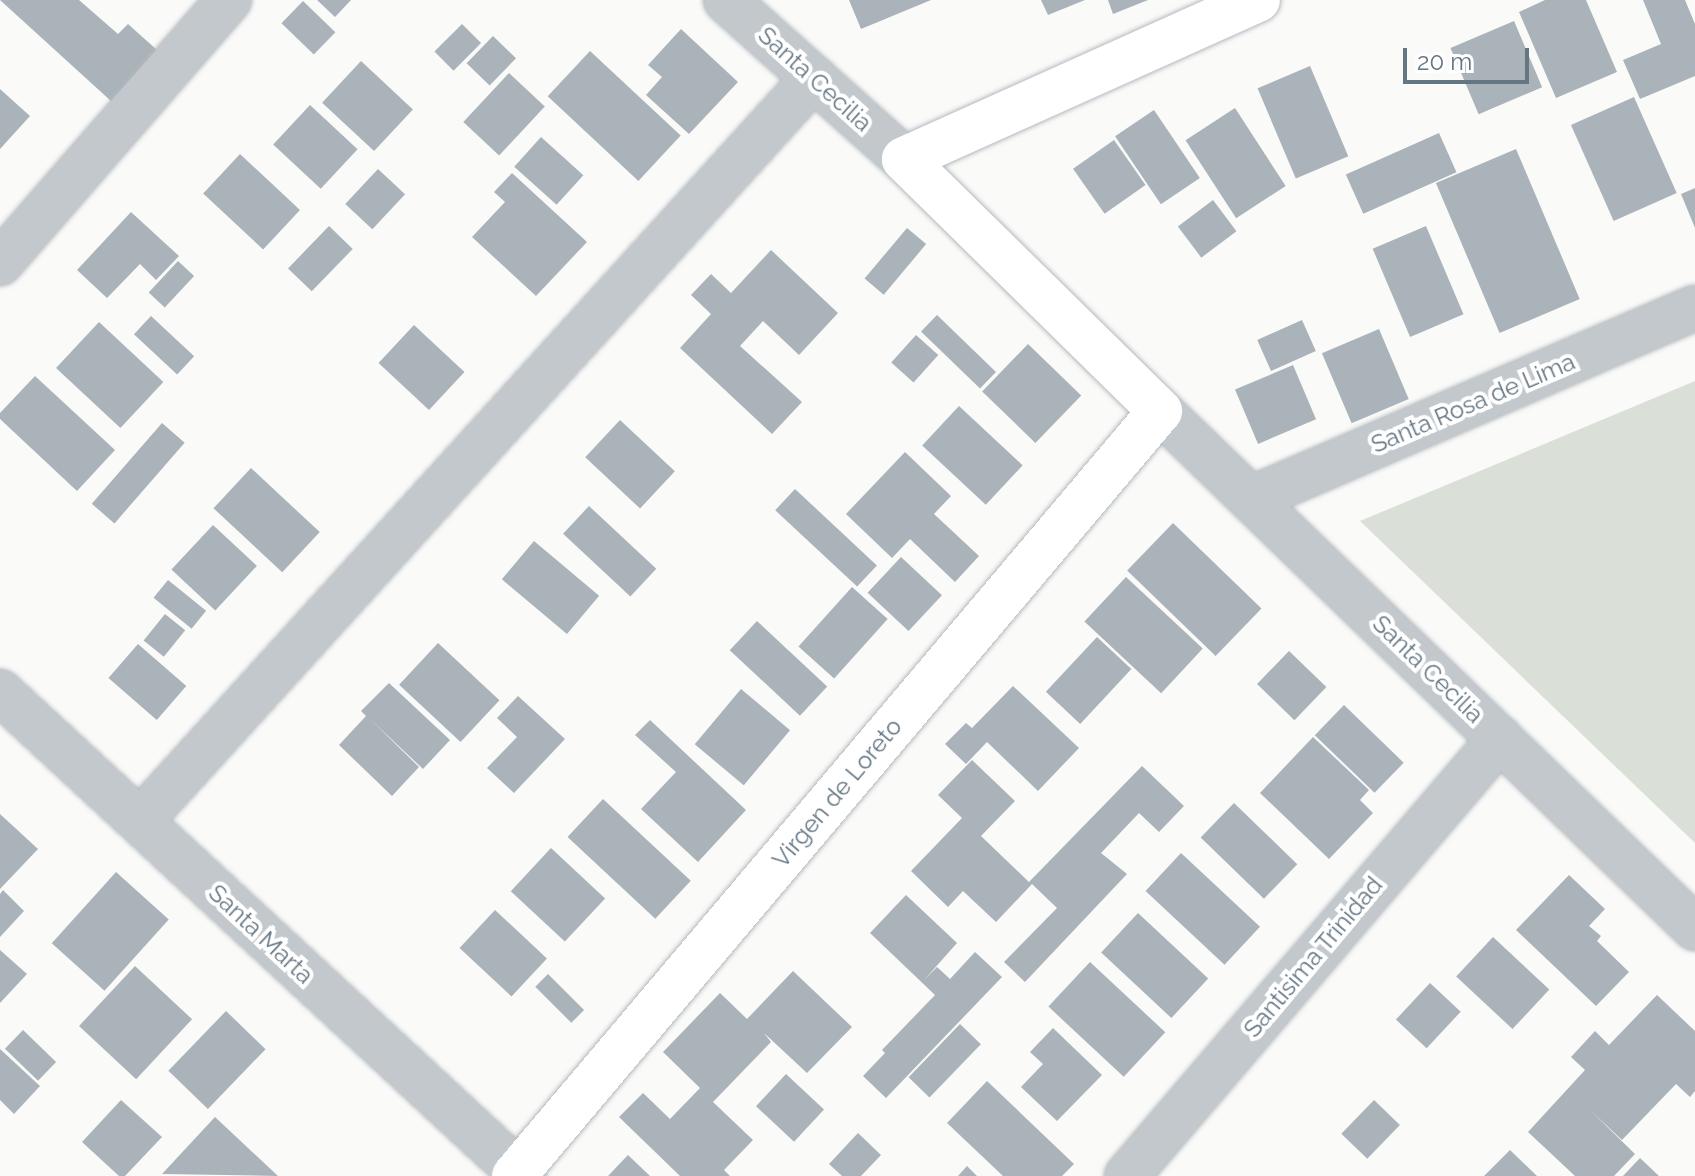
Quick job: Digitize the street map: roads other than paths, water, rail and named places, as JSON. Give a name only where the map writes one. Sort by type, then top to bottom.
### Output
[{"type":"street","points":[[0,263],[229,0]]},
{"type":"street","name":"Santa Cecilia","points":[[726,0],[904,159]]},
{"type":"street","points":[[1160,411],[904,159],[1258,0]]},
{"type":"street","points":[[140,821],[814,78]]},
{"type":"street","name":"Santa Rosa de Lima","points":[[1251,499],[1695,308]]},
{"type":"street","name":"Santa Cecilia","points":[[1160,411],[1695,928]]},
{"type":"street","name":"Virgen de Loreto","points":[[518,1175],[1160,411]]},
{"type":"street","name":"Santa Marta","points":[[0,692],[518,1175]]},
{"type":"street","name":"Santisima Trinidad","points":[[1127,1176],[1500,739]]}]
